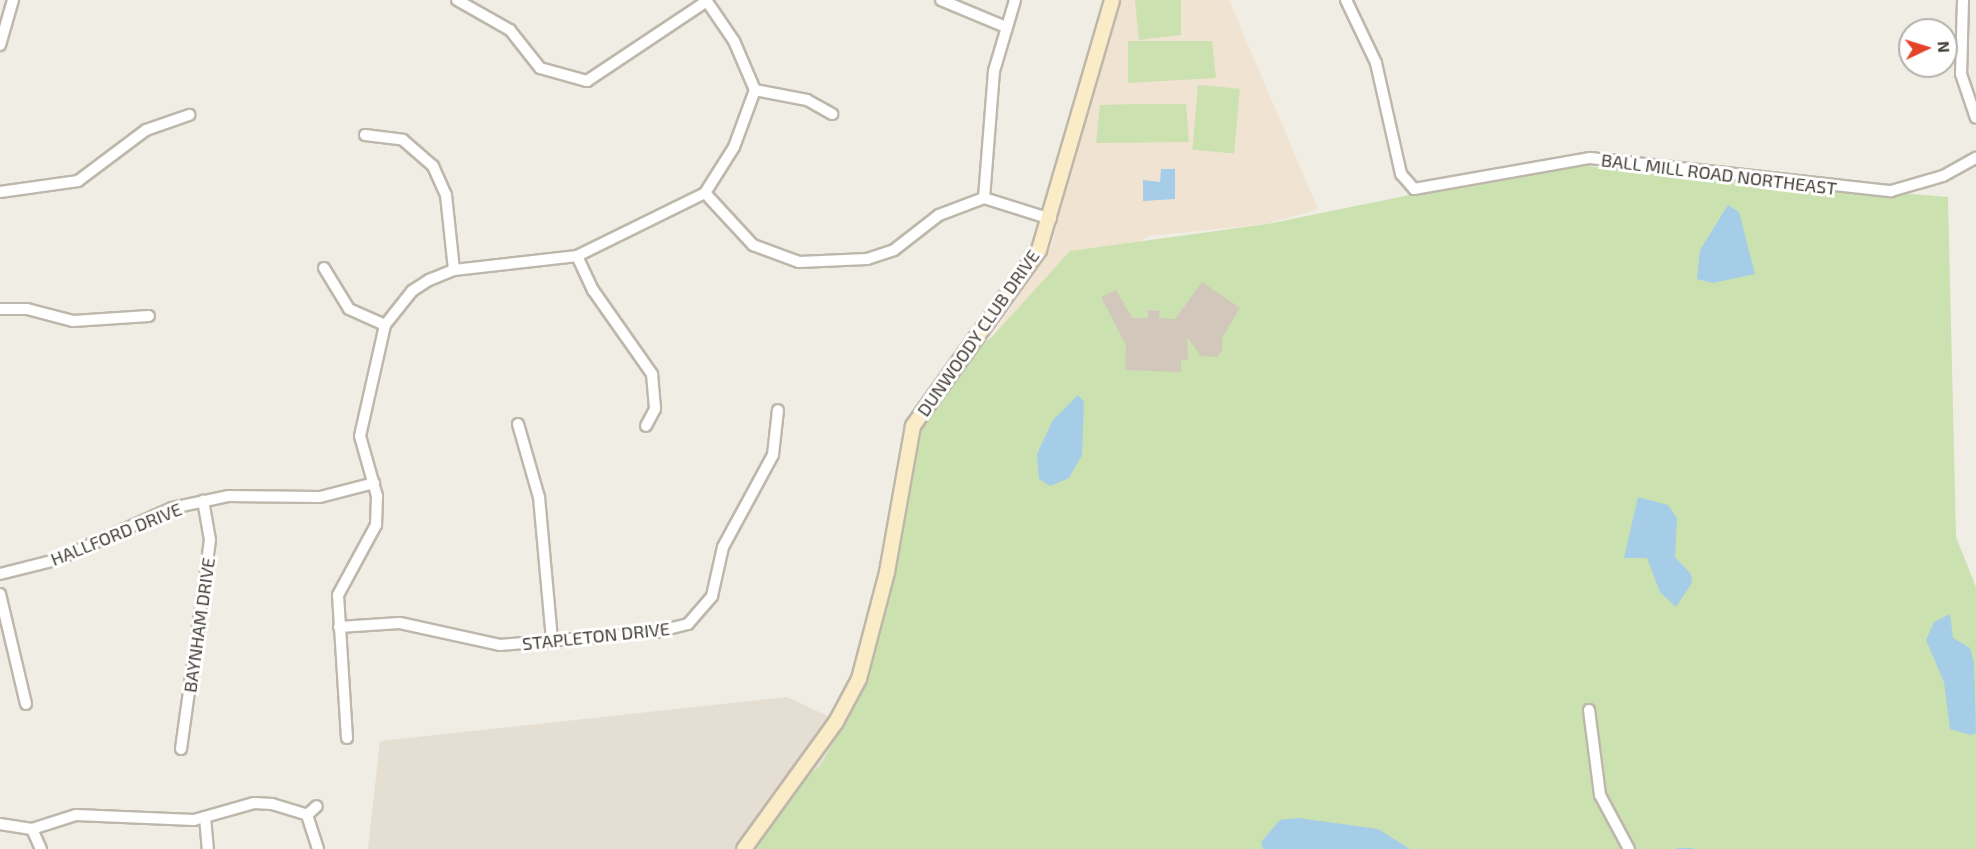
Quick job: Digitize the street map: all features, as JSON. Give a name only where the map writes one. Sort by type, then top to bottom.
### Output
[{"type":"street","points":[[0,45],[13,0]]},
{"type":"street","points":[[347,738],[339,627],[339,587],[376,525],[374,483],[360,436],[385,325],[412,291],[454,270],[577,256],[705,193],[734,147],[755,90],[734,41],[706,0],[587,81],[540,68],[510,30],[457,0]]},
{"type":"street","points":[[941,0],[1006,27]]},
{"type":"street","points":[[984,198],[992,83],[1015,0]]},
{"type":"street","name":"DUNWOODY CLUB DRIVE","points":[[744,849],[836,722],[859,680],[887,572],[913,426],[1028,269],[1051,219],[1112,0]]},
{"type":"street","name":"BALL MILL ROAD NORTHEAST","points":[[1346,0],[1376,63],[1404,182],[1410,188],[1422,188],[1590,158],[1891,191],[1943,176],[1976,158]]},
{"type":"street","points":[[1963,0],[1961,74],[1976,118]]},
{"type":"street","points":[[755,90],[807,100],[832,114]]},
{"type":"street","points":[[0,192],[78,181],[146,130],[189,115]]},
{"type":"street","points":[[365,135],[403,140],[433,166],[446,195],[454,270]]},
{"type":"street","points":[[705,193],[753,245],[799,262],[867,259],[904,243],[939,216],[984,198],[1051,219]]},
{"type":"street","points":[[577,256],[593,290],[652,374],[655,409],[646,426]]},
{"type":"street","points":[[324,268],[349,309],[385,325]]},
{"type":"street","points":[[0,309],[27,309],[73,321],[149,316]]},
{"type":"street","name":"STAPLETON DRIVE","points":[[339,627],[400,623],[500,645],[671,630],[698,616],[712,596],[732,526],[772,454],[778,410]]},
{"type":"street","points":[[518,424],[539,497],[552,641]]},
{"type":"street","name":"HALLFORD DRIVE","points":[[0,574],[56,560],[172,508],[202,501],[277,494],[320,497],[374,483]]},
{"type":"street","name":"BAYNHAM DRIVE","points":[[181,749],[210,540],[202,501]]},
{"type":"street","points":[[0,594],[26,704]]},
{"type":"street","points":[[1589,710],[1600,795],[1629,849]]},
{"type":"street","points":[[0,824],[32,829],[76,815],[205,817],[254,803],[307,815]]},
{"type":"street","points":[[307,815],[317,806]]},
{"type":"street","points":[[307,815],[318,849]]},
{"type":"street","points":[[205,817],[208,849]]},
{"type":"street","points":[[32,829],[41,849]]},
{"type":"shaded area","points":[[1118,0],[1229,0],[1318,209],[1267,224],[1149,236],[992,337],[1052,245],[1089,83]]},
{"type":"shaded area","points":[[787,697],[843,723],[820,766],[773,802],[748,849],[368,849],[380,741]]},
{"type":"green space","points":[[1135,0],[1181,0],[1181,35],[1139,40]]},
{"type":"green space","points":[[1128,41],[1212,41],[1216,78],[1128,83]]},
{"type":"green space","points":[[1198,85],[1240,89],[1234,153],[1192,150]]},
{"type":"green space","points":[[1186,104],[1189,142],[1096,143],[1100,105]]},
{"type":"green space","points":[[1562,164],[1948,197],[1956,537],[1976,587],[1976,849],[748,849],[773,802],[820,766],[854,704],[902,535],[901,442],[951,367],[992,337],[1070,251],[1267,224]]},
{"type":"water","points":[[1161,169],[1175,169],[1175,199],[1143,201],[1143,180],[1160,182]]},
{"type":"water","points":[[1728,205],[1739,212],[1755,274],[1713,283],[1697,279],[1700,250]]},
{"type":"water","points":[[1078,395],[1084,402],[1082,455],[1069,478],[1050,486],[1039,479],[1037,454],[1053,420]]},
{"type":"water","points":[[1638,497],[1668,505],[1677,518],[1675,557],[1691,574],[1692,583],[1676,607],[1660,592],[1647,558],[1624,558]]},
{"type":"water","points":[[1950,614],[1953,638],[1970,648],[1974,663],[1976,733],[1971,735],[1950,729],[1944,682],[1926,640],[1934,622]]},
{"type":"water","points":[[1298,818],[1378,829],[1410,849],[1263,849],[1261,842],[1280,820]]},
{"type":"building","points":[[1202,282],[1240,308],[1222,338],[1222,351],[1217,357],[1201,356],[1187,337],[1188,360],[1181,360],[1181,372],[1125,370],[1126,345],[1101,297],[1116,290],[1132,318],[1148,318],[1148,310],[1160,311],[1159,318],[1175,319]]},
{"type":"waterway","points":[[1678,849],[1693,849]]}]
